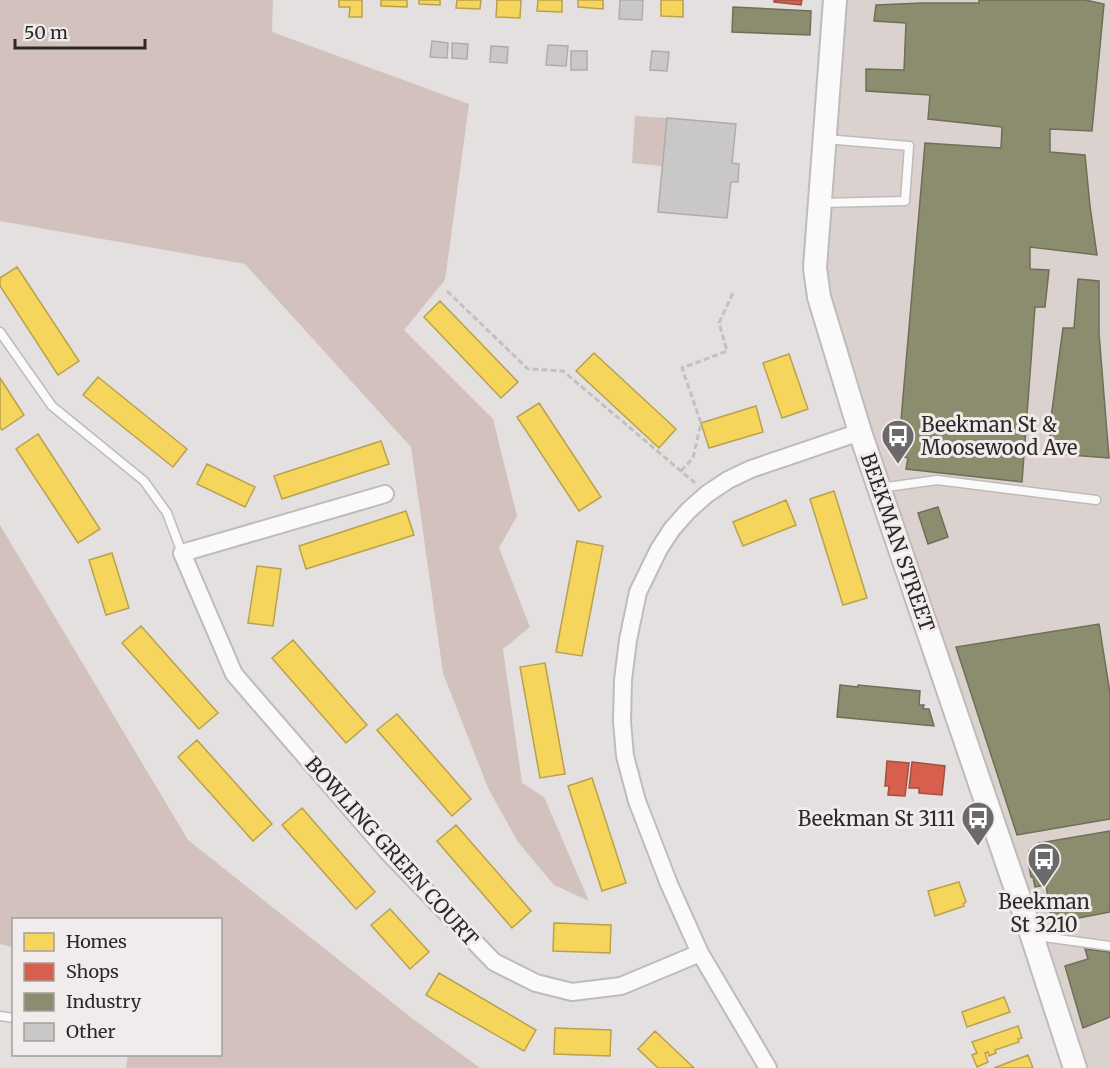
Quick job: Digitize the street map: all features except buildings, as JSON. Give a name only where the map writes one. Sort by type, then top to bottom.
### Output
[{"type":"main road","name":"BEEKMAN STREET","points":[[835,0],[815,268],[819,297],[860,432],[1075,1068]]},
{"type":"street","points":[[768,1068],[700,953],[669,884],[637,801],[625,756],[622,721],[623,680],[628,640],[638,592],[659,549],[672,529],[689,510],[728,480],[750,470],[860,432]]},
{"type":"street","points":[[182,553],[385,494]]},
{"type":"street","name":"BOWLING GREEN COURT","points":[[182,553],[234,674],[388,852],[494,962],[536,983],[573,992],[621,986],[700,953]]},
{"type":"lane","points":[[820,203],[905,201],[909,146],[825,139]]},
{"type":"lane","points":[[0,332],[52,406],[144,481],[167,513],[182,553]]},
{"type":"lane","points":[[879,488],[937,480],[1096,500]]},
{"type":"lane","points":[[1032,936],[1110,946]]},
{"type":"path","points":[[447,291],[528,369],[563,371],[708,494]]},
{"type":"path","points":[[681,471],[693,458],[701,423],[682,368],[727,351],[719,322],[733,293]]},
{"type":"shaded area","points":[[0,0],[273,0],[272,32],[469,104],[445,280],[404,330],[493,419],[517,516],[499,548],[530,627],[503,649],[522,783],[544,797],[589,901],[554,885],[518,842],[488,788],[443,673],[411,447],[245,264],[0,221]]},
{"type":"shaded area","points":[[835,0],[1110,0],[1110,1068],[1075,1068],[819,297]]},
{"type":"shaded area","points":[[635,116],[667,118],[662,166],[632,163]]},
{"type":"shaded area","points":[[0,525],[188,840],[413,1019],[480,1068],[126,1068],[128,1056],[222,1056],[222,918],[12,918],[12,947],[0,944]]},
{"type":"place","name":"Beekman St & Moosewood Ave","points":[[898,465]]},
{"type":"place","name":"Beekman St 3111","points":[[978,847]]},
{"type":"place","name":"Beekman St 3210","points":[[1044,888]]}]
